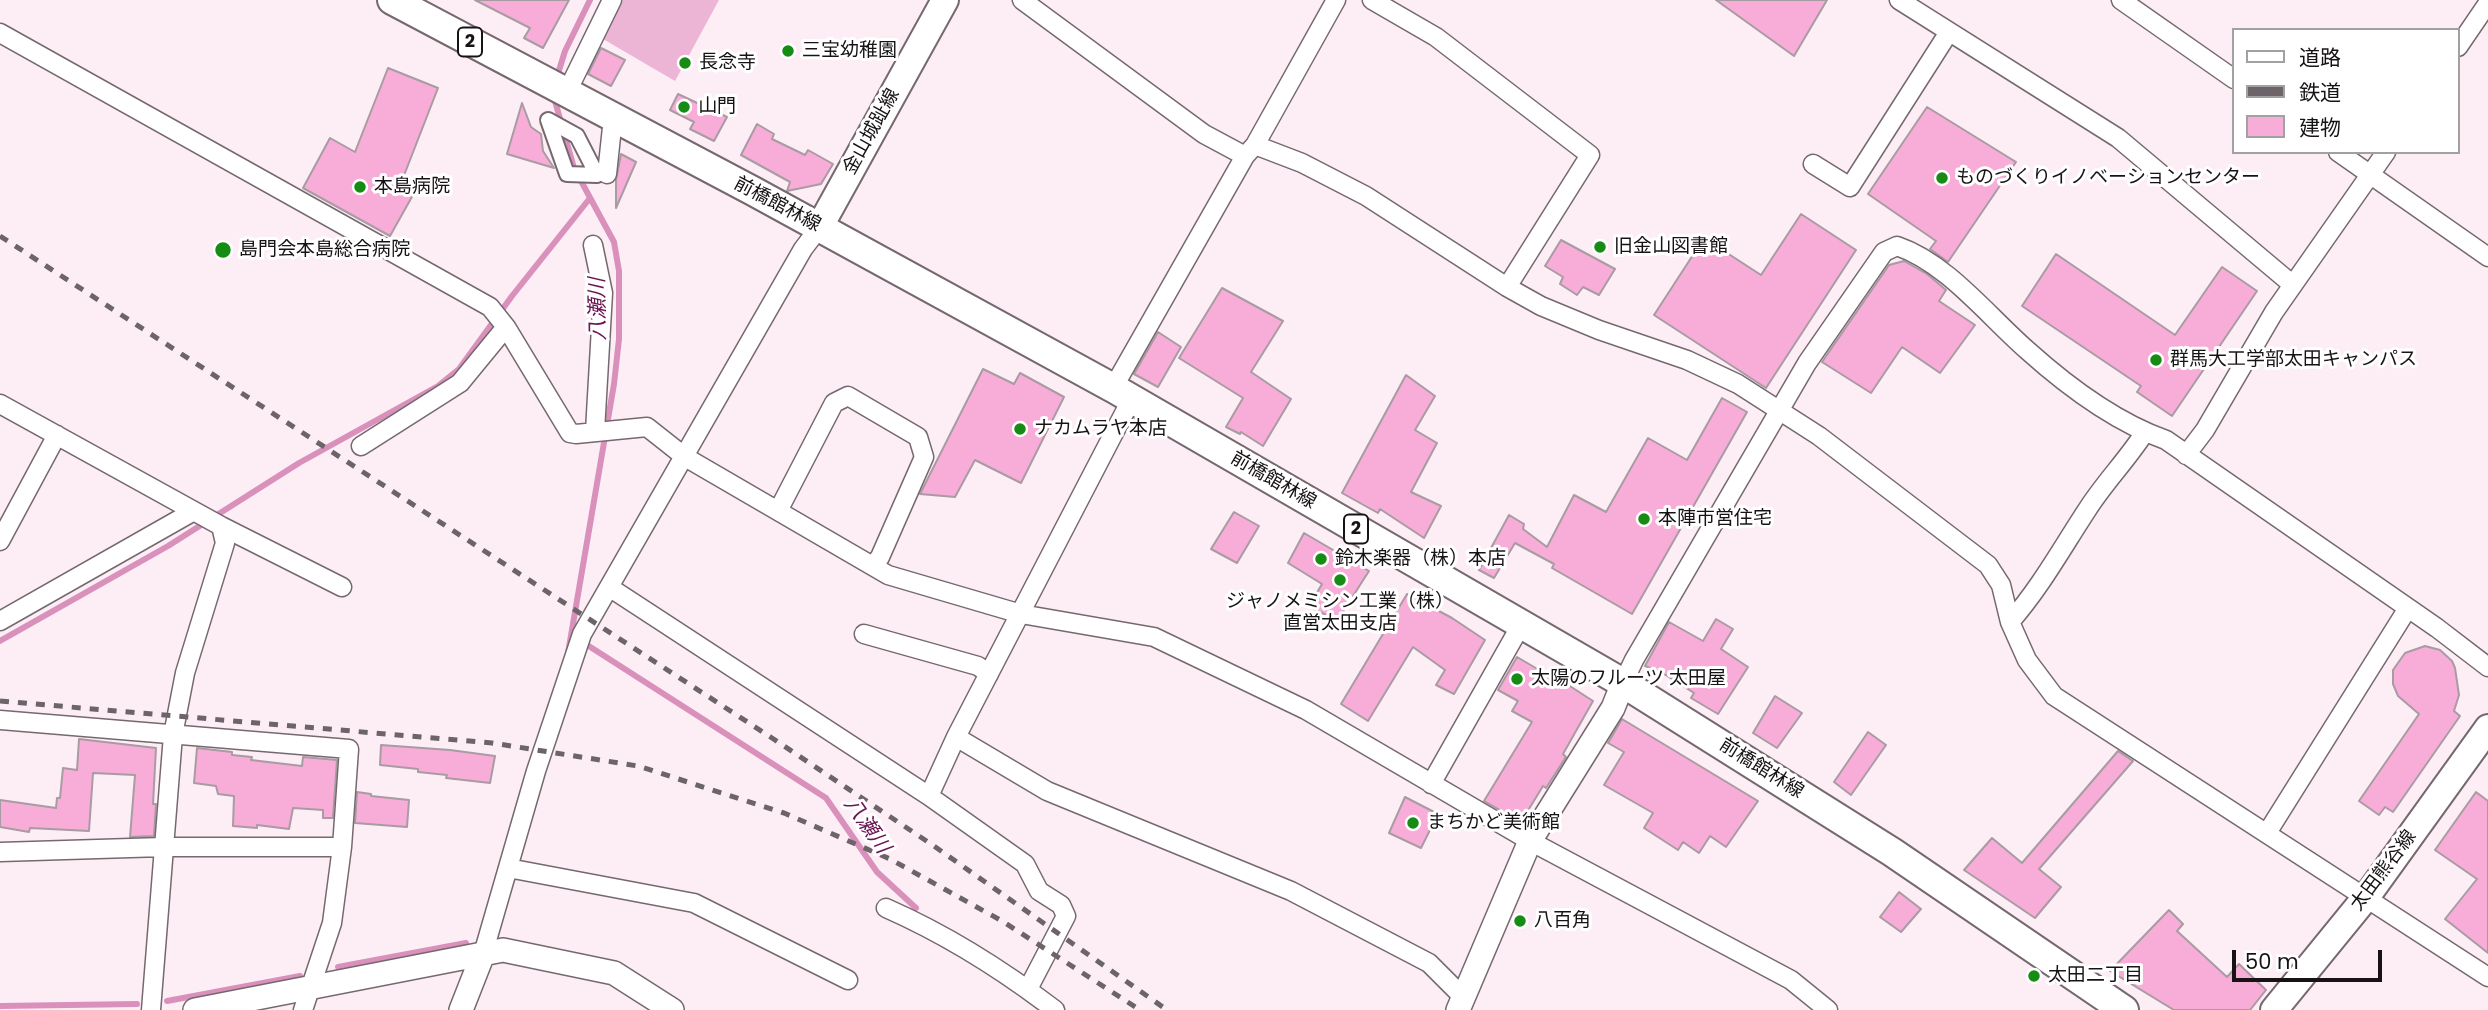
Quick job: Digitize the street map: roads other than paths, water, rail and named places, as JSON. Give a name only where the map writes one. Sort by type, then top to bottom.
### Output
[{"type":"main road","name":"前橋館林線","points":[[393,0],[1122,394],[1623,683],[1892,852],[2124,1010]]},
{"type":"main road","name":"金山城趾線","points":[[819,228],[945,0]]},
{"type":"main road","name":"太田熊谷線","points":[[2274,1010],[2367,896],[2488,728]]},
{"type":"street","points":[[559,89],[612,0]]},
{"type":"street","points":[[1022,0],[1204,134],[1250,150],[1302,163],[1366,197],[1507,288],[1541,306],[1599,330],[1688,360],[1738,384],[1819,436],[1988,565],[2001,585],[2010,622],[2027,660],[2054,696],[2488,976]]},
{"type":"street","points":[[929,796],[956,737],[1021,614],[1122,394],[1250,150],[1335,0]]},
{"type":"street","points":[[1372,0],[1436,37],[1590,155],[1507,288]]},
{"type":"street","points":[[1899,0],[2118,138],[2293,285]]},
{"type":"street","points":[[2121,0],[2232,78]]},
{"type":"street","points":[[2460,44],[2488,3]]},
{"type":"street","points":[[1813,164],[1850,187],[1950,32]]},
{"type":"street","points":[[0,33],[493,311],[506,327],[570,433],[653,432],[685,457],[888,575],[1021,614],[1154,637],[1306,709],[1530,841],[1791,980],[1828,1010]]},
{"type":"street","points":[[607,174],[613,118]]},
{"type":"street","points":[[2342,154],[2488,257]]},
{"type":"street","points":[[2186,455],[2205,429],[2223,395],[2293,285],[2385,154]]},
{"type":"street","points":[[461,1010],[483,954],[536,771],[582,634],[803,249],[819,228]]},
{"type":"street","points":[[593,245],[603,293],[595,431]]},
{"type":"street","points":[[956,737],[1047,791],[1291,891],[1429,963],[1460,1003],[1530,841],[1613,708],[1634,660],[1819,345],[1884,252],[1897,246],[1910,251],[1969,293],[2027,350],[2109,413],[2166,440],[2408,608],[2488,667]]},
{"type":"street","points":[[361,446],[460,383],[506,327]]},
{"type":"street","points":[[778,511],[834,403],[848,396],[918,437],[924,457],[880,557],[873,566]]},
{"type":"street","points":[[0,404],[220,526],[342,587]]},
{"type":"street","points":[[2010,622],[2034,593],[2088,507],[2132,453],[2145,432]]},
{"type":"street","points":[[0,541],[57,435]]},
{"type":"street","points":[[0,621],[196,512]]},
{"type":"street","points":[[151,1010],[173,735],[185,673],[225,543],[220,526]]},
{"type":"street","points":[[609,587],[929,796],[1025,864],[1038,891],[1061,905],[1066,912],[1028,989]]},
{"type":"street","points":[[2267,833],[2408,608]]},
{"type":"street","points":[[1431,784],[1521,625]]},
{"type":"street","points":[[864,634],[978,666],[989,674]]},
{"type":"street","points":[[0,720],[349,749],[342,847],[332,923],[303,1010]]},
{"type":"street","points":[[0,852],[163,847],[342,847]]},
{"type":"street","points":[[508,867],[694,903],[848,980]]},
{"type":"street","points":[[886,908],[919,923],[1028,989],[1055,1010]]},
{"type":"street","points":[[195,1010],[503,950],[614,973],[658,1006]]},
{"type":"waterway","name":"八瀬川","points":[[556,80],[565,51],[590,0]]},
{"type":"waterway","name":"八瀬川","points":[[553,94],[574,168],[614,242],[619,271],[619,339],[614,384],[568,653]]},
{"type":"waterway","points":[[0,641],[168,546],[299,463],[438,386],[459,369],[512,296],[590,198]]},
{"type":"waterway","name":"八瀬川","points":[[581,641],[826,798],[877,872],[916,908]]},
{"type":"waterway","points":[[338,967],[466,943]]},
{"type":"waterway","points":[[167,1001],[300,976]]},
{"type":"waterway","points":[[0,1006],[137,1004]]},
{"type":"railway","points":[[0,236],[772,738],[934,846],[1167,1010]]},
{"type":"railway","points":[[0,701],[492,743],[638,766],[784,813],[890,859],[1002,921],[1140,1010]]},
{"type":"place","name":"三宝幼稚園","points":[[788,51]]},
{"type":"place","name":"長念寺","points":[[685,63]]},
{"type":"place","name":"山門","points":[[684,107]]},
{"type":"place","name":"ものづくりイノベーションセンター","points":[[1942,178]]},
{"type":"place","name":"本島病院","points":[[360,187]]},
{"type":"place","name":"旧金山図書館","points":[[1600,247]]},
{"type":"place","name":"島門会本島総合病院","points":[[223,250]]},
{"type":"place","name":"群馬大工学部太田キャンパス","points":[[2156,360]]},
{"type":"place","name":"ナカムラヤ本店","points":[[1020,429]]},
{"type":"place","name":"本陣市営住宅","points":[[1644,519]]},
{"type":"place","name":"鈴木楽器（株）本店","points":[[1321,559]]},
{"type":"place","name":"ジャノメミシン工業（株） 直営太田支店","points":[[1340,580]]},
{"type":"place","name":"太陽のフルーツ 太田屋","points":[[1517,679]]},
{"type":"place","name":"まちかど美術館","points":[[1413,823]]},
{"type":"place","name":"八百角","points":[[1520,921]]},
{"type":"place","name":"太田二丁目","points":[[2034,976]]}]
